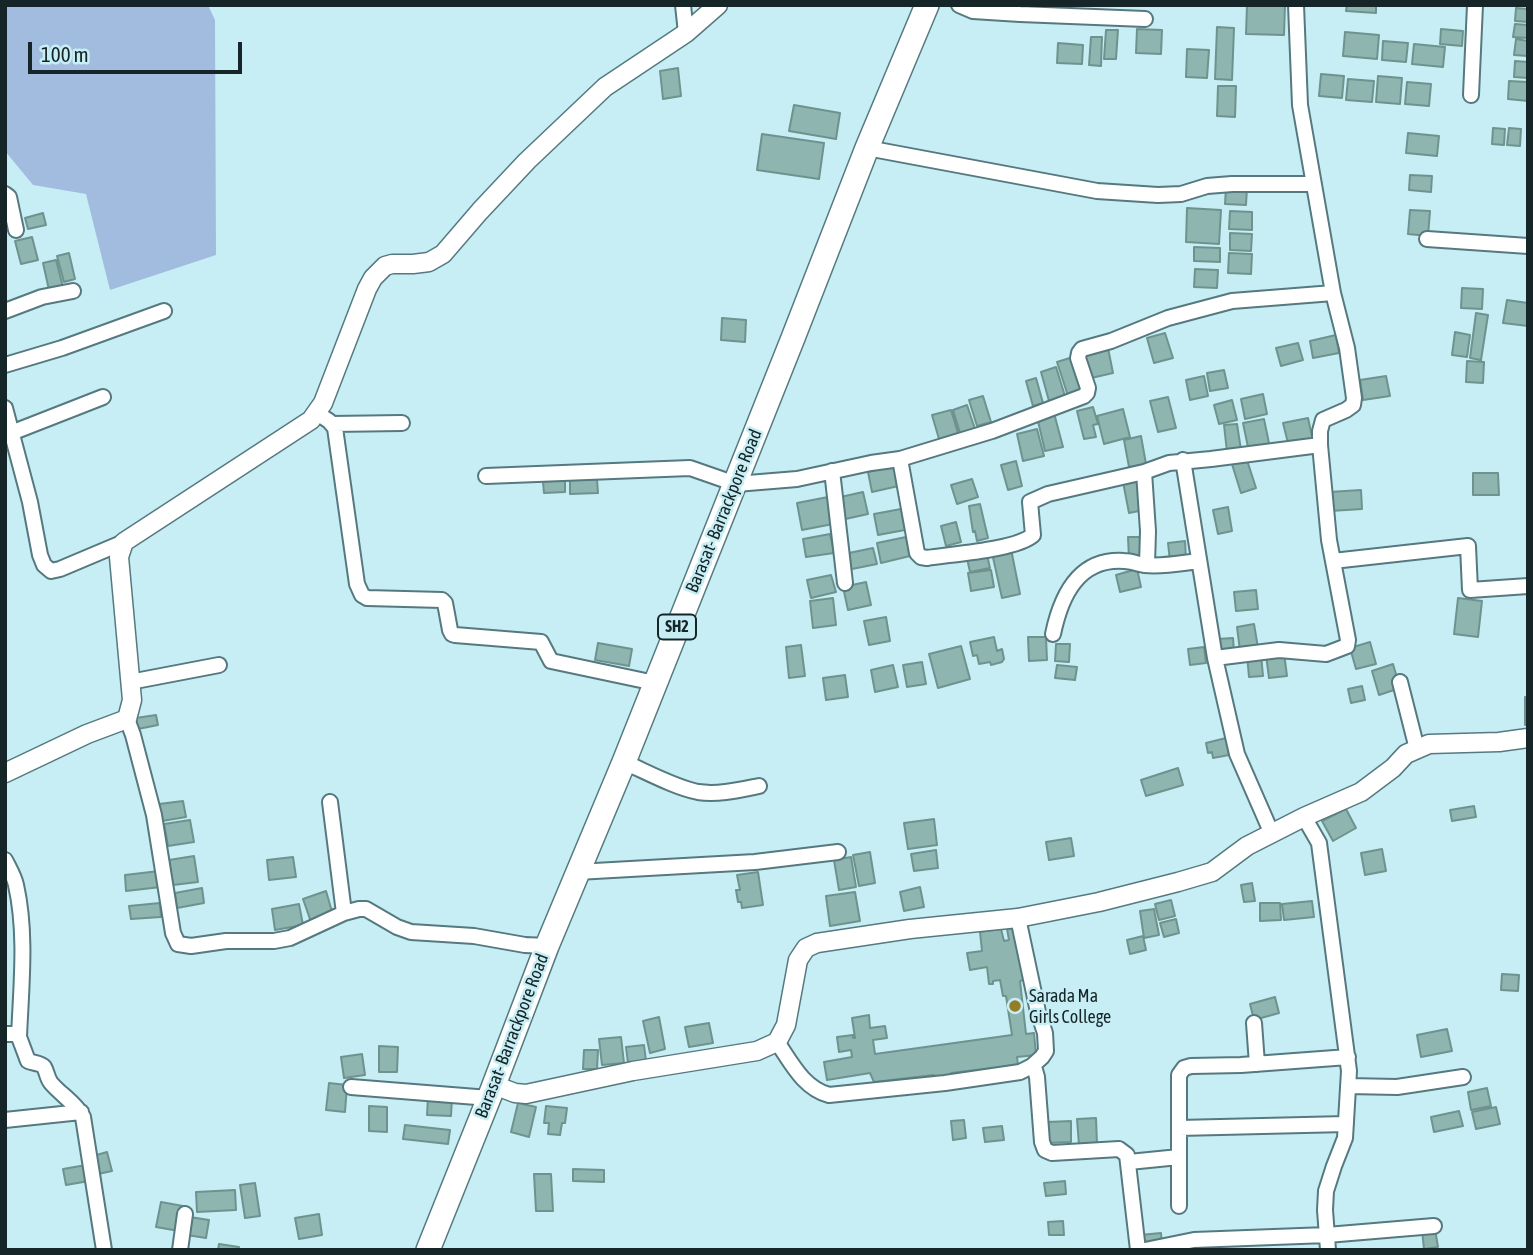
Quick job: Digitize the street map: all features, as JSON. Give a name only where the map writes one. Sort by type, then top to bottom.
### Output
[{"type":"main road","name":"Barasat- Barrackpore Road","points":[[428,1250],[547,946],[624,762],[867,148],[927,5]]},
{"type":"street","points":[[683,5],[686,33]]},
{"type":"street","points":[[5,408],[44,565],[51,571],[60,569],[124,542],[311,420],[323,404],[367,289],[378,272],[393,264],[429,262],[443,254],[527,161],[605,87],[686,33],[718,5]]},
{"type":"street","points":[[959,5],[973,11],[1144,19]]},
{"type":"street","points":[[1215,657],[1279,650],[1326,654],[1348,646],[1329,540],[1320,431],[1323,420],[1353,405],[1352,381],[1333,293],[1300,105],[1296,5]]},
{"type":"street","points":[[1471,94],[1475,5]]},
{"type":"street","points":[[867,148],[1097,191],[1158,195],[1181,194],[1207,186],[1232,184],[1314,184]]},
{"type":"street","points":[[5,194],[9,197],[16,230]]},
{"type":"street","points":[[1427,239],[1528,246]]},
{"type":"street","points":[[5,311],[43,297],[73,291]]},
{"type":"street","points":[[486,476],[690,468],[736,484],[797,479],[900,459],[992,431],[1084,396],[1088,388],[1078,358],[1083,349],[1168,318],[1232,301],[1333,293]]},
{"type":"street","points":[[5,365],[62,348],[164,311]]},
{"type":"street","points":[[11,433],[103,397]]},
{"type":"street","points":[[317,413],[335,428],[357,584],[362,595],[367,598],[442,600],[452,634],[541,642],[551,661],[655,683]]},
{"type":"street","points":[[332,424],[402,423]]},
{"type":"street","points":[[900,459],[917,553],[927,558],[1003,546],[1028,539],[1033,535],[1034,527],[1030,502],[1048,494],[1144,472],[1183,460],[1321,445]]},
{"type":"street","points":[[1183,460],[1215,657],[1237,754],[1272,834]]},
{"type":"street","points":[[832,471],[845,583]]},
{"type":"street","points":[[1144,472],[1147,565]]},
{"type":"street","points":[[124,542],[119,557],[132,700],[127,719],[134,735],[154,815],[171,923],[178,944],[191,946],[274,941],[290,938],[344,913],[366,909],[411,932],[474,936],[547,946]]},
{"type":"street","points":[[1333,561],[1468,546],[1470,590],[1528,586]]},
{"type":"street","points":[[1053,634],[1058,611],[1069,589],[1082,573],[1099,563],[1123,561],[1147,565],[1199,561]]},
{"type":"street","points":[[130,682],[219,665]]},
{"type":"street","points":[[1400,682],[1416,749]]},
{"type":"street","points":[[5,773],[127,719]]},
{"type":"street","points":[[351,1087],[526,1094],[633,1071],[757,1051],[777,1042],[786,1025],[798,960],[806,948],[817,943],[910,929],[1018,918],[1099,902],[1178,882],[1212,872],[1247,846],[1361,792],[1393,768],[1406,754],[1416,749],[1429,744],[1499,742],[1528,738]]},
{"type":"street","points":[[624,762],[698,792],[728,793],[759,786]]},
{"type":"street","points":[[330,802],[344,913]]},
{"type":"street","points":[[1304,817],[1319,843],[1349,1071],[1346,1138],[1326,1191],[1327,1243]]},
{"type":"street","points":[[577,872],[755,862],[838,852]]},
{"type":"street","points":[[5,860],[16,886],[22,953],[12,1036],[28,1061],[41,1064],[51,1082],[81,1112],[104,1250]]},
{"type":"street","points":[[777,1042],[809,1086],[829,1094],[957,1081],[1020,1072],[1032,1066],[1046,1051],[1045,1033],[1018,918]]},
{"type":"street","points":[[1254,1023],[1257,1064]]},
{"type":"street","points":[[1178,1206],[1179,1075],[1184,1068],[1348,1057]]},
{"type":"street","points":[[1032,1066],[1037,1077],[1042,1143],[1045,1150],[1052,1153],[1119,1149],[1127,1155],[1138,1250]]},
{"type":"street","points":[[1349,1086],[1397,1087],[1463,1077]]},
{"type":"street","points":[[5,1120],[81,1112]]},
{"type":"street","points":[[1179,1128],[1346,1124]]},
{"type":"street","points":[[1129,1162],[1179,1157]]},
{"type":"street","points":[[180,1250],[185,1214]]},
{"type":"street","points":[[1145,1250],[1194,1240],[1327,1243],[1434,1226]]},
{"type":"water","points":[[5,5],[208,5],[215,20],[216,255],[110,290],[86,194],[33,185],[5,151]]},
{"type":"building","points":[[1247,5],[1285,5],[1284,35],[1246,34]]},
{"type":"building","points":[[1347,5],[1376,5],[1376,13],[1346,11]]},
{"type":"building","points":[[1516,8],[1528,9],[1528,22],[1515,21]]},
{"type":"building","points":[[1515,24],[1528,25],[1528,38],[1513,37]]},
{"type":"building","points":[[1217,27],[1234,28],[1232,80],[1215,79]]},
{"type":"building","points":[[1137,29],[1162,30],[1161,54],[1136,53]]},
{"type":"building","points":[[1441,29],[1463,31],[1462,46],[1440,44]]},
{"type":"building","points":[[1106,30],[1118,30],[1116,59],[1104,59]]},
{"type":"building","points":[[1345,32],[1379,35],[1377,59],[1343,56]]},
{"type":"building","points":[[1091,37],[1102,37],[1101,66],[1089,65]]},
{"type":"building","points":[[1516,39],[1528,41],[1528,56],[1514,55]]},
{"type":"building","points":[[1383,41],[1408,43],[1406,62],[1382,60]]},
{"type":"building","points":[[1058,43],[1083,45],[1082,64],[1057,63]]},
{"type":"building","points":[[1414,44],[1445,47],[1443,67],[1412,64]]},
{"type":"building","points":[[1187,49],[1209,50],[1207,78],[1186,77]]},
{"type":"building","points":[[1515,61],[1528,62],[1528,78],[1514,77]]},
{"type":"building","points":[[678,68],[681,96],[663,99],[660,71]]},
{"type":"building","points":[[1321,74],[1344,76],[1342,98],[1319,96]]},
{"type":"building","points":[[1378,76],[1402,78],[1400,104],[1376,102]]},
{"type":"building","points":[[1348,79],[1374,81],[1372,102],[1346,100]]},
{"type":"building","points":[[1509,81],[1528,82],[1528,101],[1508,99]]},
{"type":"building","points":[[1407,82],[1431,84],[1429,106],[1405,104]]},
{"type":"building","points":[[1218,86],[1236,86],[1235,117],[1217,116]]},
{"type":"building","points":[[794,105],[840,113],[836,139],[789,131]]},
{"type":"building","points":[[1493,128],[1505,129],[1504,145],[1492,144]]},
{"type":"building","points":[[1509,128],[1521,129],[1520,146],[1507,145]]},
{"type":"building","points":[[1408,133],[1439,136],[1437,156],[1406,153]]},
{"type":"building","points":[[762,134],[824,143],[819,179],[757,170]]},
{"type":"building","points":[[1410,175],[1432,176],[1431,192],[1409,190]]},
{"type":"building","points":[[1226,187],[1247,188],[1246,205],[1225,204]]},
{"type":"building","points":[[1187,208],[1221,210],[1219,244],[1186,242]]},
{"type":"building","points":[[1410,210],[1430,211],[1428,236],[1408,234]]},
{"type":"building","points":[[1230,211],[1252,212],[1252,230],[1229,229]]},
{"type":"building","points":[[43,213],[46,225],[28,229],[25,218]]},
{"type":"building","points":[[1230,233],[1252,234],[1251,251],[1230,250]]},
{"type":"building","points":[[32,237],[38,260],[21,264],[15,241]]},
{"type":"building","points":[[1194,247],[1220,248],[1220,262],[1194,261]]},
{"type":"building","points":[[69,253],[75,279],[64,282],[57,256]]},
{"type":"building","points":[[1229,253],[1252,254],[1251,274],[1228,273]]},
{"type":"building","points":[[56,260],[63,287],[49,290],[43,263]]},
{"type":"building","points":[[1195,269],[1218,270],[1217,288],[1194,287]]},
{"type":"building","points":[[1462,288],[1483,289],[1482,309],[1461,308]]},
{"type":"building","points":[[1507,300],[1528,303],[1528,326],[1503,323]]},
{"type":"building","points":[[1476,313],[1488,315],[1481,360],[1470,358]]},
{"type":"building","points":[[722,318],[746,320],[745,342],[721,340]]},
{"type":"building","points":[[1455,332],[1470,335],[1467,357],[1452,355]]},
{"type":"building","points":[[1165,333],[1173,358],[1154,363],[1147,338]]},
{"type":"building","points":[[1336,335],[1339,353],[1313,358],[1310,341]]},
{"type":"building","points":[[1298,343],[1303,360],[1281,366],[1276,348]]},
{"type":"building","points":[[1108,348],[1113,373],[1087,379],[1082,354]]},
{"type":"building","points":[[1073,357],[1084,392],[1068,396],[1057,362]]},
{"type":"building","points":[[1467,361],[1484,362],[1483,383],[1466,382]]},
{"type":"building","points":[[1056,367],[1065,396],[1049,401],[1041,372]]},
{"type":"building","points":[[1224,370],[1228,388],[1210,391],[1207,373]]},
{"type":"building","points":[[1204,376],[1208,396],[1190,400],[1186,380]]},
{"type":"building","points":[[1386,376],[1390,396],[1363,400],[1360,380]]},
{"type":"building","points":[[1036,378],[1043,403],[1033,406],[1026,381]]},
{"type":"building","points":[[1263,394],[1267,414],[1245,419],[1241,399]]},
{"type":"building","points":[[983,396],[991,422],[977,426],[969,400]]},
{"type":"building","points":[[1168,397],[1176,428],[1158,432],[1150,401]]},
{"type":"building","points":[[1232,400],[1237,420],[1219,424],[1214,405]]},
{"type":"building","points":[[967,405],[975,429],[960,433],[953,410]]},
{"type":"building","points":[[1093,407],[1098,424],[1093,425],[1096,437],[1084,439],[1077,411]]},
{"type":"building","points":[[1123,409],[1130,437],[1104,444],[1097,416]]},
{"type":"building","points":[[951,410],[958,433],[939,439],[932,415]]},
{"type":"building","points":[[1054,413],[1063,447],[1045,451],[1037,417]]},
{"type":"building","points":[[1308,418],[1313,441],[1289,447],[1283,423]]},
{"type":"building","points":[[1264,419],[1270,448],[1249,452],[1243,423]]},
{"type":"building","points":[[1237,424],[1241,450],[1227,452],[1224,425]]},
{"type":"building","points":[[1037,429],[1044,456],[1023,461],[1017,434]]},
{"type":"building","points":[[1141,436],[1146,464],[1129,467],[1124,440]]},
{"type":"building","points":[[1246,457],[1256,488],[1241,493],[1231,461]]},
{"type":"building","points":[[1016,461],[1022,486],[1008,490],[1001,465]]},
{"type":"building","points":[[899,465],[903,485],[872,492],[868,472]]},
{"type":"building","points":[[1473,473],[1498,473],[1499,495],[1473,495]]},
{"type":"building","points":[[597,479],[598,493],[570,494],[570,480]]},
{"type":"building","points":[[972,479],[978,497],[957,504],[951,485]]},
{"type":"building","points":[[1138,479],[1144,510],[1129,513],[1123,482]]},
{"type":"building","points":[[565,480],[565,492],[544,493],[543,482]]},
{"type":"building","points":[[1361,490],[1362,509],[1330,511],[1329,492]]},
{"type":"building","points":[[863,492],[868,514],[841,520],[836,498]]},
{"type":"building","points":[[828,497],[833,524],[802,530],[797,503]]},
{"type":"building","points":[[980,504],[988,538],[977,541],[969,506]]},
{"type":"building","points":[[1228,507],[1232,531],[1218,534],[1213,510]]},
{"type":"building","points":[[901,509],[905,530],[878,535],[874,514]]},
{"type":"building","points":[[956,522],[961,542],[946,546],[941,526]]},
{"type":"building","points":[[830,534],[834,553],[806,557],[803,539]]},
{"type":"building","points":[[906,537],[910,556],[881,563],[877,543]]},
{"type":"building","points":[[1128,537],[1142,537],[1143,558],[1129,559]]},
{"type":"building","points":[[1185,541],[1186,560],[1170,561],[1168,543]]},
{"type":"building","points":[[873,548],[877,564],[847,570],[844,554]]},
{"type":"building","points":[[1011,549],[1020,594],[1002,598],[992,553]]},
{"type":"building","points":[[986,551],[990,568],[970,572],[966,554]]},
{"type":"building","points":[[1137,569],[1141,587],[1120,592],[1116,575]]},
{"type":"building","points":[[991,570],[994,587],[971,591],[968,573]]},
{"type":"building","points":[[831,575],[836,592],[811,598],[807,580]]},
{"type":"building","points":[[866,582],[871,605],[848,610],[843,587]]},
{"type":"building","points":[[1256,590],[1258,609],[1236,611],[1234,592]]},
{"type":"building","points":[[833,598],[836,625],[813,628],[810,601]]},
{"type":"building","points":[[1458,598],[1482,601],[1478,637],[1454,634]]},
{"type":"building","points":[[886,617],[890,641],[869,645],[864,621]]},
{"type":"building","points":[[1254,624],[1258,648],[1240,651],[1237,627]]},
{"type":"building","points":[[994,637],[997,651],[1002,649],[1004,659],[991,665],[990,662],[979,664],[977,655],[973,656],[970,642]]},
{"type":"building","points":[[1028,637],[1046,637],[1047,660],[1029,661]]},
{"type":"building","points":[[1233,638],[1234,652],[1218,653],[1217,639]]},
{"type":"building","points":[[1370,642],[1376,664],[1356,669],[1350,648]]},
{"type":"building","points":[[598,643],[632,649],[629,666],[595,660]]},
{"type":"building","points":[[1056,644],[1070,644],[1069,662],[1055,661]]},
{"type":"building","points":[[801,645],[805,676],[789,678],[786,647]]},
{"type":"building","points":[[961,646],[970,679],[938,688],[929,654]]},
{"type":"building","points":[[1204,647],[1206,663],[1190,665],[1188,649]]},
{"type":"building","points":[[1284,653],[1287,676],[1269,678],[1266,655]]},
{"type":"building","points":[[1261,654],[1263,676],[1249,677],[1247,655]]},
{"type":"building","points":[[922,662],[926,684],[907,687],[903,665]]},
{"type":"building","points":[[1393,664],[1400,688],[1379,695],[1372,671]]},
{"type":"building","points":[[893,665],[898,687],[875,692],[871,670]]},
{"type":"building","points":[[1057,665],[1077,667],[1075,680],[1055,678]]},
{"type":"building","points":[[845,675],[848,697],[826,700],[823,678]]},
{"type":"building","points":[[1362,686],[1365,700],[1351,703],[1348,689]]},
{"type":"building","points":[[1525,697],[1528,697],[1528,725],[1525,725]]},
{"type":"building","points":[[156,715],[158,725],[138,729],[136,718]]},
{"type":"building","points":[[1226,738],[1229,755],[1213,758],[1212,752],[1208,753],[1206,743]]},
{"type":"building","points":[[1178,768],[1183,785],[1146,796],[1141,780]]},
{"type":"building","points":[[183,801],[186,817],[162,821],[159,804]]},
{"type":"building","points":[[1474,806],[1476,817],[1452,821],[1450,810]]},
{"type":"building","points":[[1346,809],[1356,828],[1333,841],[1322,821]]},
{"type":"building","points":[[934,819],[937,845],[908,849],[904,823]]},
{"type":"building","points":[[190,820],[194,842],[168,846],[164,824]]},
{"type":"building","points":[[1071,838],[1074,856],[1049,860],[1046,842]]},
{"type":"building","points":[[1382,849],[1386,871],[1365,875],[1361,853]]},
{"type":"building","points":[[936,850],[938,868],[914,871],[911,854]]},
{"type":"building","points":[[870,852],[875,883],[859,886],[853,855]]},
{"type":"building","points":[[194,856],[198,882],[173,885],[169,860]]},
{"type":"building","points":[[293,857],[296,877],[269,880],[267,860]]},
{"type":"building","points":[[851,857],[856,887],[839,890],[834,860]]},
{"type":"building","points":[[159,871],[161,887],[126,891],[125,875]]},
{"type":"building","points":[[758,872],[763,905],[742,908],[736,890],[740,890],[737,875]]},
{"type":"building","points":[[1252,883],[1255,901],[1244,902],[1241,885]]},
{"type":"building","points":[[920,887],[924,907],[904,911],[900,892]]},
{"type":"building","points":[[202,888],[204,903],[177,908],[175,893]]},
{"type":"building","points":[[326,891],[333,915],[311,922],[303,899]]},
{"type":"building","points":[[855,892],[860,921],[830,926],[826,896]]},
{"type":"building","points":[[1171,900],[1175,916],[1159,920],[1155,904]]},
{"type":"building","points":[[1312,901],[1314,917],[1284,920],[1282,904]]},
{"type":"building","points":[[160,903],[161,917],[131,919],[129,906]]},
{"type":"building","points":[[1260,903],[1280,903],[1281,920],[1260,921]]},
{"type":"building","points":[[299,904],[303,925],[275,930],[272,909]]},
{"type":"building","points":[[1154,909],[1159,935],[1144,938],[1140,911]]},
{"type":"building","points":[[1176,919],[1179,933],[1164,937],[1160,923]]},
{"type":"building","name":"Sarada Ma Girls College","points":[[1017,928],[1024,980],[1020,981],[1026,1034],[1034,1033],[1036,1055],[1017,1057],[1018,1065],[951,1073],[952,1077],[934,1080],[934,1075],[874,1082],[870,1073],[827,1080],[824,1062],[852,1057],[851,1050],[839,1052],[837,1037],[853,1035],[855,1038],[852,1018],[869,1015],[870,1028],[885,1026],[887,1038],[873,1040],[875,1054],[1012,1035],[1006,996],[1003,996],[1000,980],[989,984],[987,967],[970,970],[967,953],[982,951],[980,932],[1001,929],[1004,941],[1009,940],[1007,929]]},
{"type":"building","points":[[1143,936],[1146,950],[1130,954],[1127,940]]},
{"type":"building","points":[[1502,974],[1519,975],[1518,991],[1501,990]]},
{"type":"building","points":[[1275,997],[1279,1013],[1254,1020],[1250,1004]]},
{"type":"building","points":[[659,1017],[665,1049],[650,1053],[643,1021]]},
{"type":"building","points":[[709,1023],[713,1043],[689,1047],[685,1027]]},
{"type":"building","points":[[1447,1029],[1452,1051],[1421,1057],[1417,1035]]},
{"type":"building","points":[[621,1037],[624,1063],[602,1065],[599,1039]]},
{"type":"building","points":[[644,1045],[646,1061],[628,1063],[626,1047]]},
{"type":"building","points":[[379,1046],[398,1047],[397,1072],[379,1072]]},
{"type":"building","points":[[584,1050],[598,1050],[597,1069],[583,1069]]},
{"type":"building","points":[[362,1054],[365,1075],[344,1078],[341,1057]]},
{"type":"building","points":[[329,1083],[347,1085],[345,1112],[326,1110]]},
{"type":"building","points":[[1487,1088],[1491,1106],[1471,1110],[1468,1092]]},
{"type":"building","points":[[428,1097],[452,1098],[451,1116],[427,1115]]},
{"type":"building","points":[[518,1103],[536,1107],[529,1137],[511,1132]]},
{"type":"building","points":[[369,1106],[387,1107],[387,1132],[369,1131]]},
{"type":"building","points":[[546,1106],[567,1108],[560,1135],[548,1134],[549,1123],[544,1123]]},
{"type":"building","points":[[1496,1107],[1500,1124],[1476,1129],[1472,1112]]},
{"type":"building","points":[[1459,1111],[1463,1126],[1434,1132],[1431,1117]]},
{"type":"building","points":[[1096,1118],[1097,1144],[1079,1145],[1077,1119]]},
{"type":"building","points":[[964,1120],[966,1138],[953,1140],[951,1121]]},
{"type":"building","points":[[1071,1121],[1071,1142],[1048,1143],[1047,1122]]},
{"type":"building","points":[[405,1125],[450,1130],[448,1144],[403,1139]]},
{"type":"building","points":[[1002,1126],[1004,1140],[985,1142],[983,1128]]},
{"type":"building","points":[[107,1152],[112,1171],[98,1174],[93,1156]]},
{"type":"building","points":[[86,1165],[89,1181],[66,1185],[63,1169]]},
{"type":"building","points":[[573,1169],[604,1170],[604,1182],[573,1181]]},
{"type":"building","points":[[534,1174],[551,1174],[553,1211],[536,1211]]},
{"type":"building","points":[[1065,1181],[1066,1194],[1046,1196],[1044,1183]]},
{"type":"building","points":[[255,1183],[260,1216],[245,1218],[240,1185]]},
{"type":"building","points":[[235,1190],[236,1210],[197,1212],[196,1192]]},
{"type":"building","points":[[161,1202],[183,1206],[179,1231],[156,1227]]},
{"type":"building","points":[[319,1214],[322,1235],[299,1239],[295,1218]]},
{"type":"building","points":[[190,1217],[209,1220],[206,1238],[187,1235]]},
{"type":"building","points":[[1063,1221],[1064,1235],[1049,1235],[1048,1222]]},
{"type":"building","points":[[1435,1229],[1438,1247],[1424,1249],[1422,1230]]},
{"type":"building","points":[[1161,1233],[1162,1245],[1141,1246],[1140,1235]]},
{"type":"building","points":[[219,1244],[239,1247],[238,1250],[218,1250]]},
{"type":"place","name":"Sarada Ma Girls College","points":[[1015,1006]]}]
